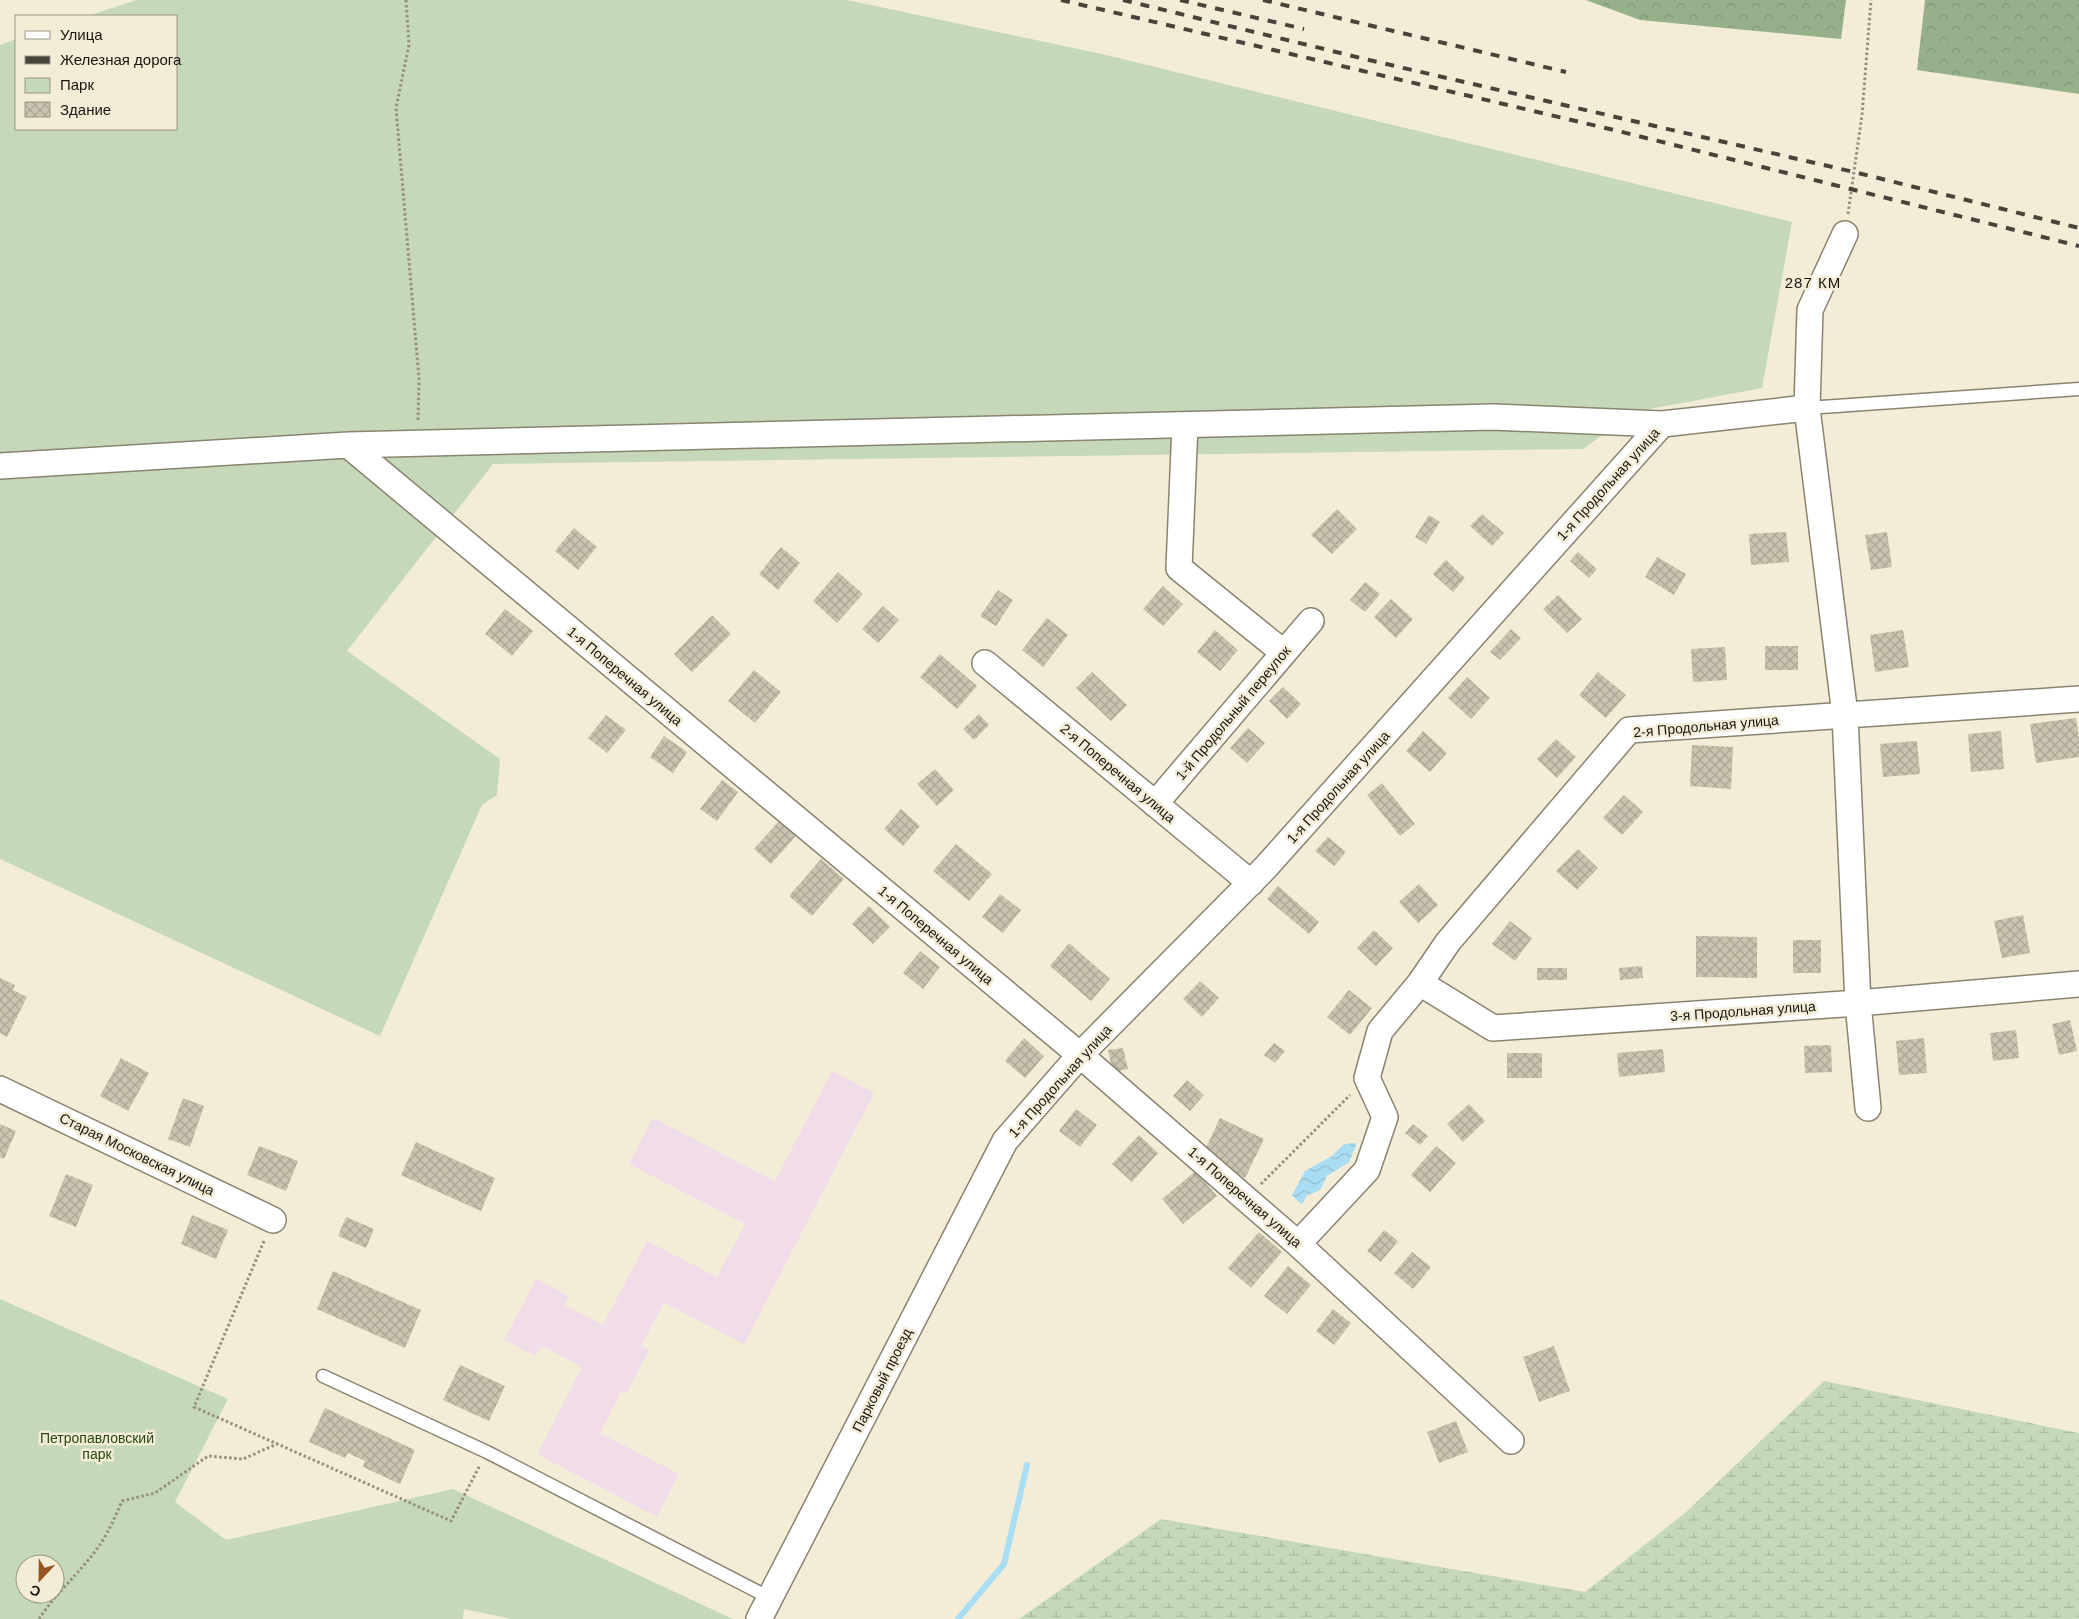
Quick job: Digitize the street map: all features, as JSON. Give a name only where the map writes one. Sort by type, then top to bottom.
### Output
[{"type":"street","points":[[1845,234],[1810,310],[1807,408],[1845,715],[1858,1002],[1868,1108]]},
{"type":"street","points":[[0,466],[348,445],[418,443],[1493,417],[1662,424],[1807,408]]},
{"type":"street","name":"1-я Продольная улица","points":[[1005,1141],[1080,1055],[1251,883],[1662,424]]},
{"type":"street","points":[[1185,425],[1179,568],[1284,654]]},
{"type":"street","name":"1-я Поперечная улица","points":[[348,445],[1080,1055],[1298,1244],[1511,1441]]},
{"type":"street","name":"1-й Продольный переулок","points":[[1155,804],[1311,622]]},
{"type":"street","name":"2-я Поперечная улица","points":[[985,663],[1251,883]]},
{"type":"street","name":"2-я Продольная улица","points":[[1367,1078],[1380,1031],[1420,983],[1448,942],[1629,730],[2079,699]]},
{"type":"street","name":"3-я Продольная улица","points":[[1420,983],[1493,1028],[2079,984]]},
{"type":"street","points":[[1298,1244],[1367,1170],[1385,1116],[1367,1078]]},
{"type":"street","name":"Старая Московская улица","points":[[0,1088],[273,1220]]},
{"type":"street","name":"Парковый проезд","points":[[765,1609],[1005,1141]]},
{"type":"lane","points":[[1807,408],[2079,389]]},
{"type":"lane","points":[[323,1376],[487,1452],[765,1609]]},
{"type":"path","points":[[406,0],[409,45],[396,108],[419,379],[418,443]]},
{"type":"path","points":[[1845,234],[1862,115],[1871,0]]},
{"type":"path","points":[[1247,1199],[1367,1078]]},
{"type":"path","points":[[273,1220],[194,1407],[451,1521],[487,1452]]},
{"type":"path","points":[[39,1619],[46,1607],[90,1558],[109,1530],[122,1501],[155,1494],[208,1456],[243,1459],[278,1444]]},
{"type":"shaded area","points":[[832,1071],[874,1093],[744,1344],[664,1303],[641,1346],[649,1350],[627,1393],[621,1392],[600,1433],[679,1474],[657,1517],[537,1454],[582,1367],[542,1346],[535,1356],[504,1340],[536,1279],[568,1296],[564,1305],[603,1325],[647,1241],[717,1277],[745,1224],[629,1164],[653,1118],[775,1181]]},
{"type":"green space","points":[[137,0],[847,0],[1102,54],[1792,222],[1762,388],[1634,412],[1583,449],[493,464],[347,651],[500,759],[497,795],[482,805],[380,1036],[0,859],[0,45],[15,39],[15,130],[178,130],[178,15],[90,15]]},
{"type":"green space","points":[[1586,0],[1846,0],[1841,39],[1640,20]]},
{"type":"green space","points":[[1925,0],[2079,0],[2079,94],[1917,70]]},
{"type":"green space","name":"Петропавловский парк","points":[[0,1299],[228,1399],[175,1502],[226,1540],[453,1489],[733,1619],[511,1619],[464,1609],[463,1619],[0,1619]]},
{"type":"green space","points":[[1824,1381],[2079,1433],[2079,1619],[1019,1619],[1161,1519],[1585,1592],[1685,1513]]},
{"type":"water","points":[[1357,1143],[1349,1162],[1327,1176],[1320,1190],[1306,1196],[1301,1204],[1292,1195],[1305,1171],[1332,1156],[1344,1144]]},
{"type":"building","points":[[1337,509],[1357,529],[1332,554],[1311,535]]},
{"type":"building","points":[[1482,514],[1504,533],[1492,546],[1470,526]]},
{"type":"building","points":[[1429,515],[1440,522],[1426,544],[1415,537]]},
{"type":"building","points":[[574,528],[597,547],[578,570],[555,551]]},
{"type":"building","points":[[1786,532],[1789,562],[1751,565],[1749,534]]},
{"type":"building","points":[[1887,532],[1892,567],[1871,570],[1865,535]]},
{"type":"building","points":[[781,547],[800,563],[778,590],[759,574]]},
{"type":"building","points":[[1578,552],[1597,569],[1589,578],[1570,561]]},
{"type":"building","points":[[1657,557],[1686,574],[1674,595],[1645,577]]},
{"type":"building","points":[[1446,560],[1465,578],[1453,592],[1433,574]]},
{"type":"building","points":[[838,572],[863,594],[837,623],[813,601]]},
{"type":"building","points":[[1365,582],[1380,594],[1365,612],[1350,600]]},
{"type":"building","points":[[1163,586],[1183,604],[1163,626],[1143,609]]},
{"type":"building","points":[[998,590],[1013,600],[996,626],[980,616]]},
{"type":"building","points":[[1558,595],[1582,619],[1567,633],[1543,609]]},
{"type":"building","points":[[1391,599],[1413,619],[1396,638],[1374,617]]},
{"type":"building","points":[[883,606],[899,620],[878,643],[862,629]]},
{"type":"building","points":[[505,609],[533,631],[512,656],[485,634]]},
{"type":"building","points":[[712,615],[731,634],[692,672],[674,654]]},
{"type":"building","points":[[1047,618],[1068,635],[1043,667],[1022,650]]},
{"type":"building","points":[[1511,629],[1521,638],[1500,660],[1490,652]]},
{"type":"building","points":[[1215,630],[1238,650],[1220,671],[1197,652]]},
{"type":"building","points":[[1903,630],[1909,667],[1875,672],[1870,635]]},
{"type":"building","points":[[1765,646],[1798,646],[1798,670],[1765,670]]},
{"type":"building","points":[[1725,647],[1727,680],[1693,682],[1691,649]]},
{"type":"building","points":[[940,654],[977,686],[957,709],[920,677]]},
{"type":"building","points":[[754,670],[781,692],[755,723],[728,701]]},
{"type":"building","points":[[1092,672],[1127,705],[1111,721],[1076,688]]},
{"type":"building","points":[[1598,672],[1626,695],[1606,718],[1579,695]]},
{"type":"building","points":[[1467,677],[1490,698],[1471,719],[1448,698]]},
{"type":"building","points":[[1283,687],[1301,704],[1287,719],[1269,701]]},
{"type":"building","points":[[979,714],[989,725],[974,740],[963,729]]},
{"type":"building","points":[[606,715],[626,730],[607,753],[588,738]]},
{"type":"building","points":[[2076,718],[2079,757],[2036,763],[2030,724]]},
{"type":"building","points":[[1248,728],[1265,743],[1247,763],[1230,748]]},
{"type":"building","points":[[1423,731],[1447,753],[1430,772],[1406,751]]},
{"type":"building","points":[[2001,731],[2004,769],[1971,772],[1968,734]]},
{"type":"building","points":[[664,736],[687,752],[673,773],[650,757]]},
{"type":"building","points":[[1556,739],[1576,757],[1557,778],[1537,759]]},
{"type":"building","points":[[1917,741],[1920,774],[1883,777],[1880,744]]},
{"type":"building","points":[[1692,745],[1733,747],[1731,789],[1690,786]]},
{"type":"building","points":[[935,769],[954,790],[937,806],[917,784]]},
{"type":"building","points":[[722,780],[738,792],[717,821],[700,809]]},
{"type":"building","points":[[1382,783],[1415,824],[1400,836],[1367,795]]},
{"type":"building","points":[[1624,795],[1643,812],[1622,835],[1603,818]]},
{"type":"building","points":[[901,809],[920,826],[903,846],[884,829]]},
{"type":"building","points":[[779,821],[796,836],[771,864],[754,849]]},
{"type":"building","points":[[1328,837],[1346,852],[1334,866],[1315,851]]},
{"type":"building","points":[[956,844],[992,874],[969,901],[933,871]]},
{"type":"building","points":[[1578,849],[1598,868],[1577,890],[1556,871]]},
{"type":"building","points":[[821,859],[844,879],[812,916],[789,896]]},
{"type":"building","points":[[1419,884],[1438,905],[1418,923],[1399,902]]},
{"type":"building","points":[[1278,886],[1319,922],[1309,934],[1267,899]]},
{"type":"building","points":[[1000,894],[1021,910],[1003,933],[982,917]]},
{"type":"building","points":[[869,906],[890,927],[873,944],[852,924]]},
{"type":"building","points":[[2023,915],[2030,953],[2002,958],[1994,921]]},
{"type":"building","points":[[1510,921],[1532,938],[1515,961],[1492,944]]},
{"type":"building","points":[[1374,930],[1393,948],[1376,966],[1357,948]]},
{"type":"building","points":[[1696,936],[1757,937],[1757,978],[1696,977]]},
{"type":"building","points":[[1793,940],[1821,940],[1821,973],[1793,973]]},
{"type":"building","points":[[1069,943],[1110,979],[1091,1001],[1050,966]]},
{"type":"building","points":[[920,951],[940,967],[923,989],[903,973]]},
{"type":"building","points":[[1642,966],[1643,978],[1620,980],[1619,968]]},
{"type":"building","points":[[1537,968],[1567,968],[1567,980],[1537,980]]},
{"type":"building","points":[[0,978],[15,985],[13,990],[27,997],[7,1037],[0,1033]]},
{"type":"building","points":[[1200,981],[1219,998],[1202,1017],[1183,999]]},
{"type":"building","points":[[1349,990],[1372,1008],[1350,1035],[1327,1017]]},
{"type":"building","points":[[2070,1020],[2077,1051],[2059,1055],[2052,1024]]},
{"type":"building","points":[[2016,1030],[2019,1058],[1993,1061],[1990,1033]]},
{"type":"building","points":[[1024,1038],[1044,1056],[1025,1078],[1005,1061]]},
{"type":"building","points":[[1924,1038],[1927,1073],[1899,1075],[1896,1041]]},
{"type":"building","points":[[1274,1043],[1285,1051],[1275,1063],[1264,1055]]},
{"type":"building","points":[[1831,1045],[1832,1072],[1805,1073],[1804,1046]]},
{"type":"building","points":[[1123,1048],[1128,1069],[1113,1072],[1108,1050]]},
{"type":"building","points":[[1663,1049],[1665,1072],[1619,1077],[1617,1053]]},
{"type":"building","points":[[1507,1053],[1542,1053],[1542,1078],[1507,1078]]},
{"type":"building","points":[[121,1058],[149,1073],[128,1111],[100,1096]]},
{"type":"building","points":[[1187,1080],[1204,1095],[1190,1111],[1173,1096]]},
{"type":"building","points":[[183,1098],[204,1106],[190,1147],[168,1139]]},
{"type":"building","points":[[1469,1104],[1485,1121],[1463,1142],[1447,1124]]},
{"type":"building","points":[[1076,1109],[1097,1125],[1080,1147],[1059,1131]]},
{"type":"building","points":[[1220,1118],[1264,1139],[1245,1178],[1202,1156]]},
{"type":"building","points":[[0,1124],[16,1131],[4,1159],[0,1157]]},
{"type":"building","points":[[1413,1124],[1428,1136],[1420,1145],[1405,1133]]},
{"type":"building","points":[[1139,1135],[1158,1153],[1132,1182],[1112,1164]]},
{"type":"building","points":[[416,1142],[495,1178],[481,1211],[401,1175]]},
{"type":"building","points":[[259,1146],[298,1161],[286,1191],[247,1175]]},
{"type":"building","points":[[1436,1146],[1456,1163],[1430,1192],[1411,1175]]},
{"type":"building","points":[[1196,1171],[1217,1196],[1183,1224],[1162,1199]]},
{"type":"building","points":[[66,1174],[93,1185],[76,1227],[49,1216]]},
{"type":"building","points":[[192,1215],[228,1230],[216,1259],[181,1244]]},
{"type":"building","points":[[346,1217],[374,1229],[366,1248],[338,1236]]},
{"type":"building","points":[[1384,1230],[1398,1241],[1381,1262],[1367,1251]]},
{"type":"building","points":[[1259,1232],[1282,1252],[1251,1288],[1228,1268]]},
{"type":"building","points":[[1412,1252],[1431,1267],[1413,1289],[1394,1273]]},
{"type":"building","points":[[1288,1266],[1311,1285],[1287,1314],[1264,1296]]},
{"type":"building","points":[[333,1271],[421,1310],[405,1348],[317,1309]]},
{"type":"building","points":[[1333,1309],[1351,1323],[1334,1345],[1316,1331]]},
{"type":"building","points":[[1554,1346],[1570,1391],[1539,1402],[1523,1357]]},
{"type":"building","points":[[460,1365],[505,1386],[489,1421],[443,1400]]},
{"type":"building","points":[[325,1408],[415,1450],[400,1484],[363,1467],[365,1461],[348,1453],[345,1458],[309,1442]]},
{"type":"building","points":[[1456,1421],[1468,1452],[1439,1463],[1427,1432]]},
{"type":"waterway","points":[[958,1619],[1004,1564],[1027,1465]]},
{"type":"railway","points":[[1061,0],[1614,130],[2079,246]]},
{"type":"railway","points":[[1123,0],[1369,60],[1854,172],[2079,228]]},
{"type":"railway","points":[[1180,0],[1304,29]]},
{"type":"railway","points":[[1263,0],[1566,72]]},
{"type":"district","name":"287 КМ","points":[[1813,282]]}]
